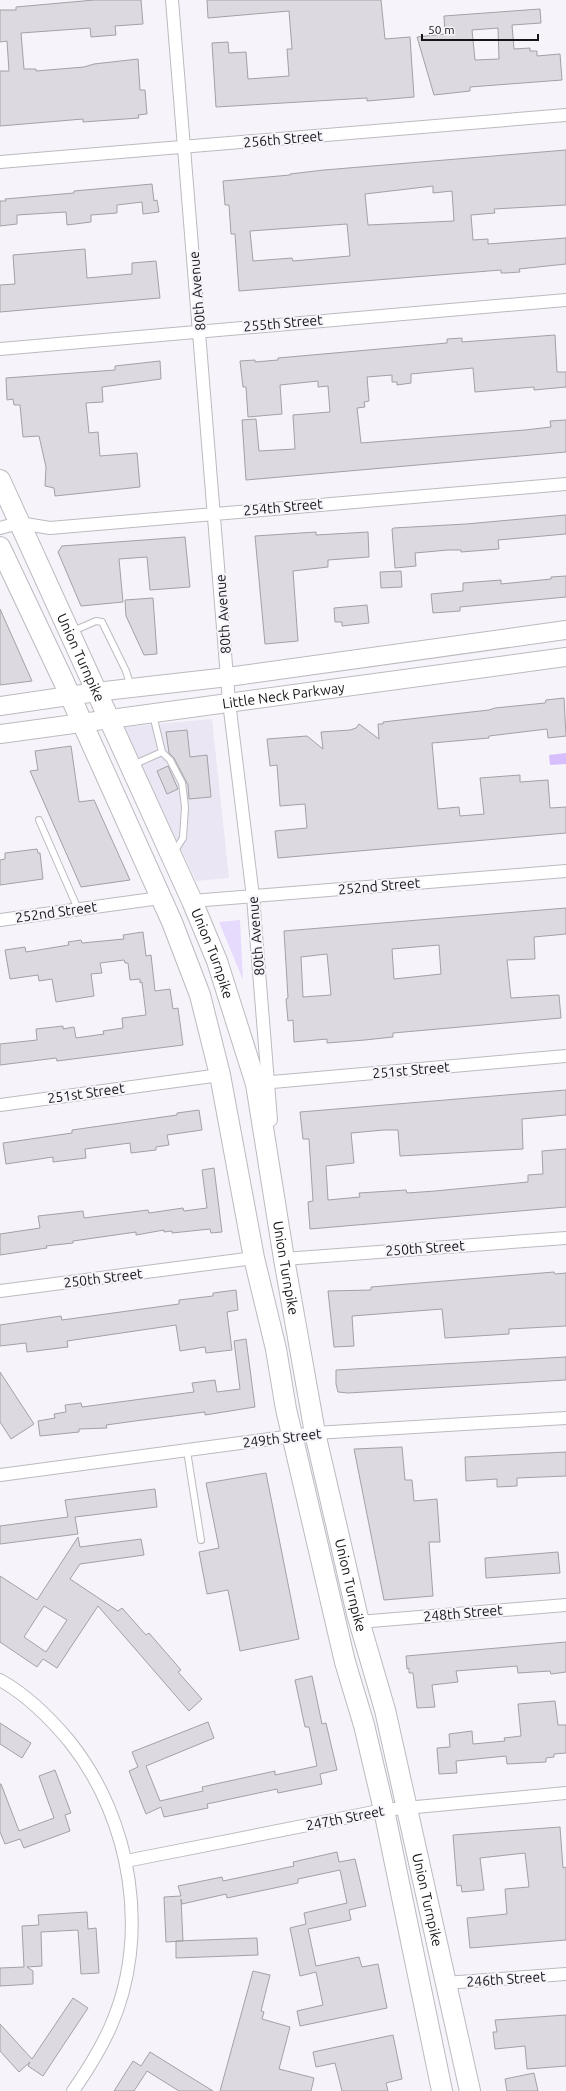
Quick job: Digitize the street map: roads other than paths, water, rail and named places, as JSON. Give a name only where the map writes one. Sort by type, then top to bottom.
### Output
[{"type":"main road","name":"Union Turnpike","points":[[0,480],[192,901],[217,961],[262,1083],[279,1228],[315,1433],[334,1522],[359,1622],[385,1710],[470,2091]]},
{"type":"main road","name":"Union Turnpike","points":[[0,547],[69,695],[160,898],[187,959],[200,995],[220,1075],[254,1258],[276,1349],[293,1436],[345,1662],[364,1725],[384,1810],[442,2091]]},
{"type":"main road","name":"Little Neck Parkway","points":[[0,706],[69,695],[228,677],[566,630]]},
{"type":"main road","name":"Little Neck Parkway","points":[[0,734],[108,718],[566,657]]},
{"type":"street","name":"80th Avenue","points":[[172,0],[230,702],[253,897],[262,1083]]},
{"type":"street","name":"256th Street","points":[[0,162],[566,116]]},
{"type":"street","name":"255th Street","points":[[0,349],[200,330],[566,300]]},
{"type":"street","name":"254th Street","points":[[0,528],[19,523],[50,528],[566,484]]},
{"type":"street","name":"252nd Street","points":[[192,901],[566,871]]},
{"type":"street","name":"252nd Street","points":[[0,920],[160,898]]},
{"type":"street","name":"251st Street","points":[[262,1083],[566,1056]]},
{"type":"street","name":"251st Street","points":[[0,1105],[220,1075]]},
{"type":"street","name":"250th Street","points":[[284,1259],[566,1238]]},
{"type":"street","name":"250th Street","points":[[0,1291],[254,1258]]},
{"type":"street","name":"249th Street","points":[[0,1475],[315,1433],[566,1418]]},
{"type":"street","name":"248th Street","points":[[359,1622],[566,1605]]},
{"type":"street","points":[[0,1680],[37,1707],[78,1752],[92,1774],[114,1818],[126,1861],[130,1886],[132,1932],[128,1965],[122,1994],[110,2028],[89,2069],[73,2091]]},
{"type":"street","name":"247th Street","points":[[126,1861],[384,1810],[566,1794]]},
{"type":"street","name":"246th Street","points":[[445,1983],[566,1974]]},
{"type":"lane","points":[[69,633],[96,621],[102,622],[126,671],[132,688]]},
{"type":"lane","points":[[153,712],[162,752],[170,760],[182,783],[185,807],[183,838],[172,857]]},
{"type":"lane","points":[[130,766],[162,752]]},
{"type":"lane","points":[[39,820],[78,909]]},
{"type":"lane","points":[[186,1451],[201,1540]]}]
